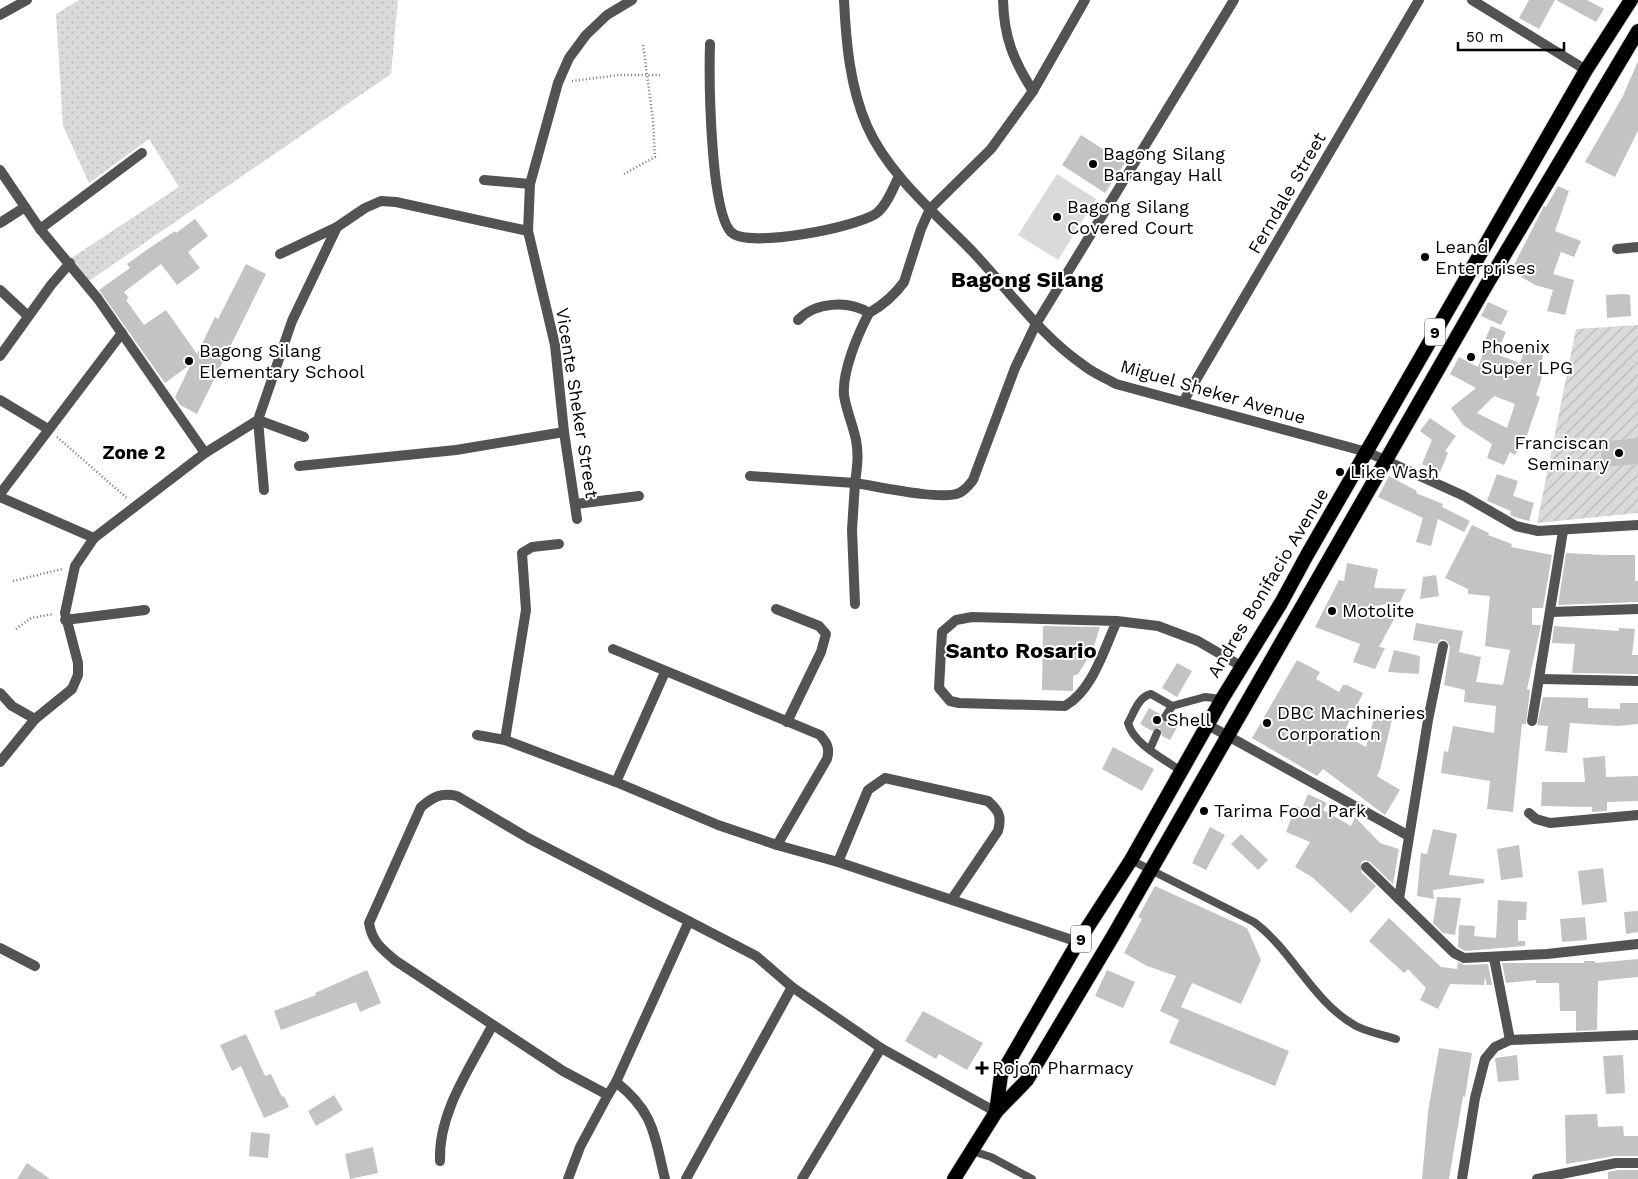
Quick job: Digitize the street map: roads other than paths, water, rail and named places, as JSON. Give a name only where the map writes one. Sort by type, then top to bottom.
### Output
[{"type":"highway","name":"Andres Bonifacio Avenue","points":[[996,1112],[1001,1076],[1078,942],[1132,860],[1241,666],[1282,603],[1307,555],[1586,70],[1632,0]]},
{"type":"highway","name":"Andres Bonifacio Avenue","points":[[954,1179],[996,1112],[1027,1080],[1151,871],[1487,284],[1638,31]]},
{"type":"street","points":[[0,15],[27,0]]},
{"type":"street","name":"Vicente Sheker Street","points":[[577,519],[564,432],[555,345],[528,231],[530,184],[558,83],[568,58],[586,35],[607,15],[632,0]]},
{"type":"street","name":"Miguel Sheker Avenue","points":[[844,0],[852,80],[868,127],[899,176],[991,271],[1036,324],[1086,367],[1116,384],[1367,452],[1464,496],[1516,526],[1538,531],[1564,531],[1638,525]]},
{"type":"street","points":[[1002,0],[1004,30],[1017,67],[1033,91]]},
{"type":"street","points":[[855,604],[852,530],[858,460],[856,440],[844,395],[844,383],[861,330],[869,313],[886,302],[904,282],[920,228],[930,209],[991,149],[1033,91],[1085,0]]},
{"type":"street","points":[[750,476],[855,483],[942,495],[958,494],[967,489],[973,480],[1014,368],[1036,324],[1234,0]]},
{"type":"street","name":"Ferndale Street","points":[[1183,402],[1419,0]]},
{"type":"street","points":[[1472,0],[1586,70]]},
{"type":"street","points":[[710,44],[711,136],[720,202],[725,221],[731,232],[740,238],[758,240],[861,221],[877,213],[885,204],[899,176]]},
{"type":"street","points":[[40,229],[142,152]]},
{"type":"street","points":[[0,170],[40,229],[70,263],[122,333],[205,452]]},
{"type":"street","points":[[484,180],[530,184]]},
{"type":"street","points":[[280,254],[337,226],[365,208],[381,201],[396,202],[528,231]]},
{"type":"street","points":[[0,223],[25,207]]},
{"type":"street","points":[[264,490],[258,420],[292,321],[337,226]]},
{"type":"street","points":[[1617,249],[1638,247]]},
{"type":"street","points":[[0,356],[28,316],[70,263]]},
{"type":"street","points":[[0,290],[28,316]]},
{"type":"street","points":[[798,320],[812,308],[826,305],[860,308],[869,313]]},
{"type":"street","points":[[94,538],[0,496],[48,429],[122,333]]},
{"type":"street","points":[[0,400],[48,429]]},
{"type":"street","points":[[258,420],[304,436]]},
{"type":"street","points":[[0,762],[35,719],[72,689],[78,675],[78,663],[65,616],[75,566],[94,538],[205,452],[258,420]]},
{"type":"street","points":[[299,466],[456,450],[564,432]]},
{"type":"street","points":[[576,504],[639,496]]},
{"type":"street","points":[[1532,721],[1564,531]]},
{"type":"street","points":[[505,740],[526,610],[522,553],[532,548],[559,544]]},
{"type":"street","points":[[776,609],[819,626],[826,634],[821,652],[787,722]]},
{"type":"street","points":[[1551,612],[1638,609]]},
{"type":"street","points":[[65,616],[145,610]]},
{"type":"street","points":[[1117,621],[1085,690],[1076,700],[1065,706],[959,703],[950,701],[939,688],[942,632],[956,620],[972,617],[1117,621],[1158,626],[1198,641],[1241,666]]},
{"type":"street","points":[[1398,899],[1428,720],[1443,646]]},
{"type":"street","points":[[613,649],[820,735],[827,742],[829,750],[827,759],[777,846]]},
{"type":"street","points":[[616,782],[665,672]]},
{"type":"street","points":[[1540,680],[1638,681]]},
{"type":"street","points":[[0,693],[12,706],[35,719]]},
{"type":"street","points":[[1208,725],[1409,836]]},
{"type":"street","points":[[477,735],[505,740],[616,782],[718,826],[777,846],[838,862],[1078,942]]},
{"type":"street","points":[[838,862],[868,790],[885,778],[988,800],[998,809],[1001,818],[998,831],[952,899]]},
{"type":"street","points":[[608,1095],[571,1076],[492,1026],[396,961],[378,946],[371,937],[369,923],[373,910],[421,807],[433,797],[446,793],[457,796],[528,838],[756,956],[792,987],[881,1048],[996,1112]]},
{"type":"street","points":[[1529,813],[1536,819],[1550,823],[1638,815]]},
{"type":"street","points":[[1366,867],[1454,953],[1464,958],[1494,958],[1638,944]]},
{"type":"street","points":[[568,1179],[580,1147],[616,1082],[690,921]]},
{"type":"street","points":[[0,948],[35,966]]},
{"type":"street","points":[[1494,958],[1510,1040]]},
{"type":"street","points":[[686,1179],[792,987]]},
{"type":"street","points":[[440,1161],[439,1141],[443,1126],[455,1097],[492,1026]]},
{"type":"street","points":[[1462,1179],[1475,1098],[1485,1059],[1495,1048],[1510,1040],[1638,1035]]},
{"type":"street","points":[[802,1179],[881,1048]]},
{"type":"street","points":[[616,1082],[633,1095],[648,1116],[665,1179]]},
{"type":"street","points":[[1537,1179],[1599,1166],[1638,1163]]},
{"type":"lane","points":[[1172,706],[1151,694],[1144,695],[1128,723],[1135,736],[1182,772]]},
{"type":"lane","points":[[1165,717],[1172,706],[1205,697],[1222,699]]},
{"type":"lane","points":[[1150,749],[1156,733]]},
{"type":"lane","points":[[1132,860],[1254,922],[1268,932],[1320,997],[1338,1014],[1357,1027],[1396,1039]]},
{"type":"lane","points":[[972,1151],[991,1157],[1032,1179]]},
{"type":"place","name":"Bagong Silang Barangay Hall","points":[[1093,164]]},
{"type":"place","name":"Bagong Silang Covered Court","points":[[1057,217]]},
{"type":"place","name":"Leand Enterprises","points":[[1425,257]]},
{"type":"place","name":"Phoenix Super LPG","points":[[1471,357]]},
{"type":"place","name":"Bagong Silang Elementary School","points":[[189,361]]},
{"type":"place","name":"Franciscan Seminary","points":[[1619,453]]},
{"type":"place","name":"Like Wash","points":[[1340,472]]},
{"type":"place","name":"Motolite","points":[[1332,611]]},
{"type":"place","name":"Shell","points":[[1157,720]]},
{"type":"place","name":"DBC Machineries Corporation","points":[[1267,723]]},
{"type":"place","name":"Tarima Food Park","points":[[1204,811]]},
{"type":"place","name":"Rojon Pharmacy","points":[[982,1068]]},
{"type":"district","name":"Bagong Silang","points":[[1027,279]]},
{"type":"district","name":"Zone 2","points":[[134,452]]},
{"type":"district","name":"Santo Rosario","points":[[1021,650]]}]
